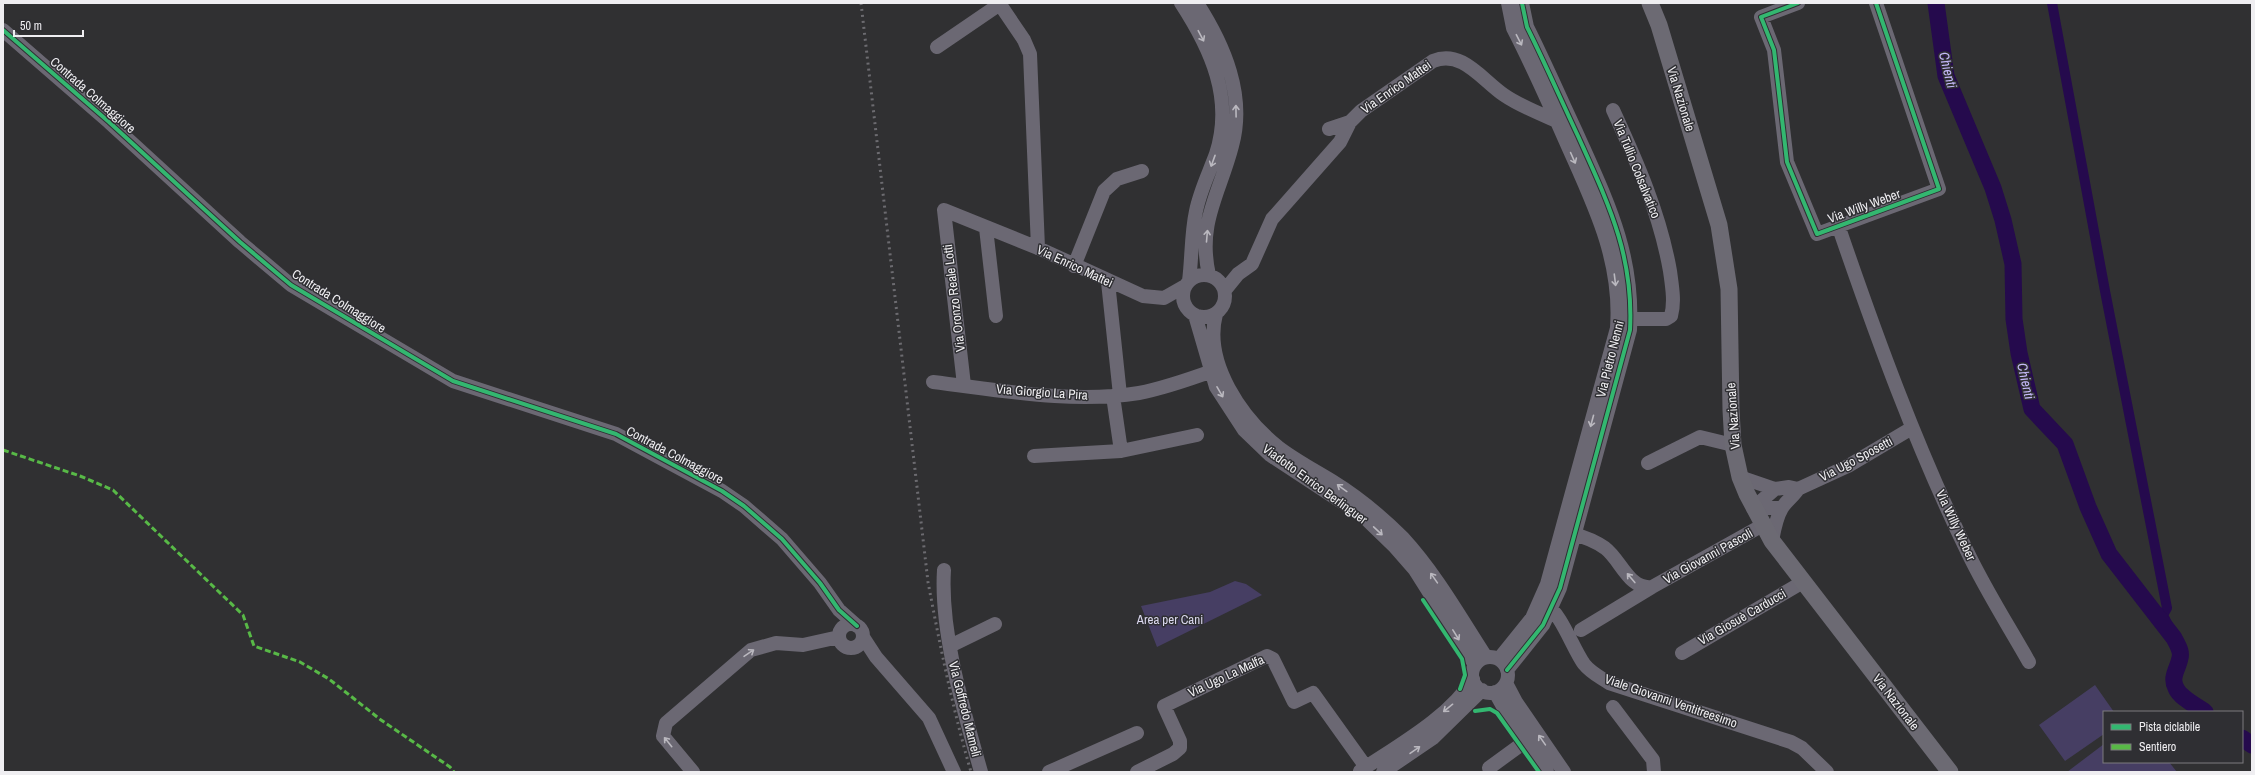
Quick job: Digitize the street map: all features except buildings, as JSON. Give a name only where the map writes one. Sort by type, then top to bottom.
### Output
[{"type":"main road","name":"Via Nazionale","points":[[1650,3],[1659,25],[1720,225],[1729,289],[1730,410],[1733,445],[1740,477],[1753,508],[1772,541],[1950,772]]},
{"type":"street","points":[[1181,3],[1208,50],[1218,77],[1222,103],[1219,141],[1196,212],[1187,283],[1183,294],[1190,311],[1204,317],[1216,314],[1224,303],[1225,290],[1221,282],[1212,276],[1206,252],[1208,222],[1213,200],[1233,144],[1235,100],[1230,71],[1224,51],[1197,3]]},
{"type":"street","name":"Via Pietro Nenni","points":[[1508,3],[1513,28],[1537,62]]},
{"type":"street","name":"Via Pietro Nenni","points":[[1491,674],[1543,625],[1549,576],[1617,328],[1631,307],[1625,255],[1610,208],[1563,118],[1537,62],[1522,3]]},
{"type":"street","name":"Via Willy Weber","points":[[1798,3],[1761,17],[1774,50],[1787,162],[1817,234],[1939,189],[1876,3]]},
{"type":"street","points":[[937,47],[1000,4],[1024,40],[1030,54],[1038,248]]},
{"type":"street","name":"Contrada Colmaggiore","points":[[3,30],[109,122],[240,242],[291,285],[453,380],[616,434],[725,493],[744,506],[782,539],[820,583],[859,637]]},
{"type":"street","name":"Via Enrico Mattei","points":[[1225,290],[1238,274],[1252,264],[1272,219],[1340,142],[1350,122],[1361,111],[1403,81],[1442,57],[1452,58],[1472,68],[1503,94],[1530,110],[1563,118]]},
{"type":"street","name":"Via Tullio Colsalvatico","points":[[1613,110],[1654,204],[1666,249],[1672,283],[1673,308],[1671,316],[1666,319],[1624,319]]},
{"type":"street","name":"Via Enrico Mattei","points":[[1329,128],[1350,122]]},
{"type":"street","points":[[1074,266],[1104,191],[1117,179],[1142,171]]},
{"type":"street","name":"Via Enrico Mattei","points":[[944,210],[1038,248],[1108,282],[1143,296],[1164,298],[1190,311]]},
{"type":"street","name":"Via Oronzo Reale Lotti","points":[[944,210],[964,386]]},
{"type":"street","name":"Via Willy Weber","points":[[1838,225],[1868,315],[1912,428],[1967,552],[2029,662]]},
{"type":"street","points":[[986,228],[996,316]]},
{"type":"street","points":[[1164,298],[1200,274],[1212,276],[1238,274]]},
{"type":"street","points":[[1108,282],[1121,451]]},
{"type":"street","name":"Viadotto Enrico Berlinguer","points":[[1190,311],[1215,370],[1253,423],[1278,447],[1333,481],[1371,509],[1402,538],[1491,674]]},
{"type":"street","name":"Viadotto Enrico Berlinguer","points":[[1215,370],[1214,339],[1216,314]]},
{"type":"street","name":"Via Pietro Nenni","points":[[1545,606],[1560,588],[1573,534],[1630,330],[1624,319]]},
{"type":"street","name":"Via Giorgio La Pira","points":[[933,382],[1062,396],[1116,395],[1160,388],[1215,370]]},
{"type":"street","name":"Via Ugo Sposetti","points":[[1772,541],[1774,526],[1782,508],[1793,497],[1798,489],[1848,466],[1912,428]]},
{"type":"street","points":[[1034,456],[1121,451],[1197,435]]},
{"type":"street","points":[[1648,463],[1700,437],[1733,445]]},
{"type":"street","name":"Via Ugo Sposetti","points":[[1740,477],[1775,489],[1789,487],[1798,489]]},
{"type":"street","points":[[1753,508],[1775,489]]},
{"type":"street","points":[[1753,508],[1782,508]]},
{"type":"street","name":"Via Giovanni Pascoli","points":[[1581,630],[1652,587],[1763,526]]},
{"type":"street","name":"Via Giovanni Pascoli","points":[[1573,534],[1593,541],[1605,548],[1636,585],[1645,588],[1652,587]]},
{"type":"street","name":"Via Goffredo Mameli","points":[[944,570],[942,596],[950,646],[981,772]]},
{"type":"street","name":"Via Giosuè Carducci","points":[[1682,653],[1803,582]]},
{"type":"street","name":"Viale Giovanni Ventitreesimo","points":[[1545,606],[1586,666],[1604,680],[1791,742],[1802,748],[1827,772]]},
{"type":"street","points":[[839,610],[840,634],[845,646],[859,637]]},
{"type":"street","name":"Via Goffredo Mameli","points":[[950,646],[995,624]]},
{"type":"street","points":[[693,772],[663,736],[666,723],[751,650],[776,643],[803,645],[840,634],[846,625],[859,637],[929,718],[954,772]]},
{"type":"street","name":"Via Ugo La Malfa","points":[[1137,772],[1173,754],[1180,748],[1180,741],[1164,706],[1265,656],[1269,656],[1273,659],[1294,702],[1313,693],[1362,769]]},
{"type":"street","points":[[1491,674],[1526,741],[1547,772]]},
{"type":"street","points":[[1362,769],[1426,725],[1491,674]]},
{"type":"street","points":[[1383,772],[1433,738],[1491,674]]},
{"type":"street","points":[[1491,674],[1516,702],[1564,772]]},
{"type":"street","points":[[1613,708],[1653,760],[1654,772]]},
{"type":"street","points":[[1049,772],[1137,733]]},
{"type":"street","points":[[1489,768],[1526,741]]},
{"type":"green space","name":"Area per Cani","points":[[1235,581],[1246,584],[1262,595],[1157,647],[1141,606],[1210,592]]},
{"type":"green space","points":[[2095,685],[2113,711],[2103,711],[2103,735],[2065,761],[2039,725]]},
{"type":"green space","points":[[2103,745],[2103,763],[2170,763],[2177,772],[2067,772]]},
{"type":"waterway","name":"Chienti","points":[[1936,3],[1946,76],[1993,188],[2003,220],[2013,264],[2014,319],[2019,353],[2032,409],[2065,444],[2088,507],[2109,554],[2174,638],[2180,650],[2179,662],[2174,677],[2174,684],[2178,692],[2204,711]]},
{"type":"waterway","points":[[2052,3],[2105,291],[2167,608],[2163,615],[2174,638]]},
{"type":"waterway","name":"Chienti","points":[[2243,739],[2252,745]]},
{"type":"railway","points":[[861,3],[928,582],[947,678],[971,772]]},
{"type":"marked path","points":[[3,450],[80,476],[113,490],[243,615],[254,646],[300,662],[329,679],[381,720],[450,767],[454,772]]},
{"type":"cycle path","points":[[1507,670],[1543,625],[1560,588],[1630,330],[1628,277],[1617,230],[1589,160],[1527,27],[1522,3]]},
{"type":"cycle path","points":[[1798,3],[1761,17],[1774,50],[1787,162],[1817,234],[1939,189],[1876,3]]},
{"type":"cycle path","points":[[3,30],[109,122],[240,242],[291,285],[453,381],[616,434],[722,491],[744,506],[782,539],[820,583],[839,610],[857,626]]},
{"type":"cycle path","points":[[1423,600],[1462,659],[1465,675],[1460,689]]},
{"type":"cycle path","points":[[1475,711],[1490,709],[1497,713],[1539,772]]}]
